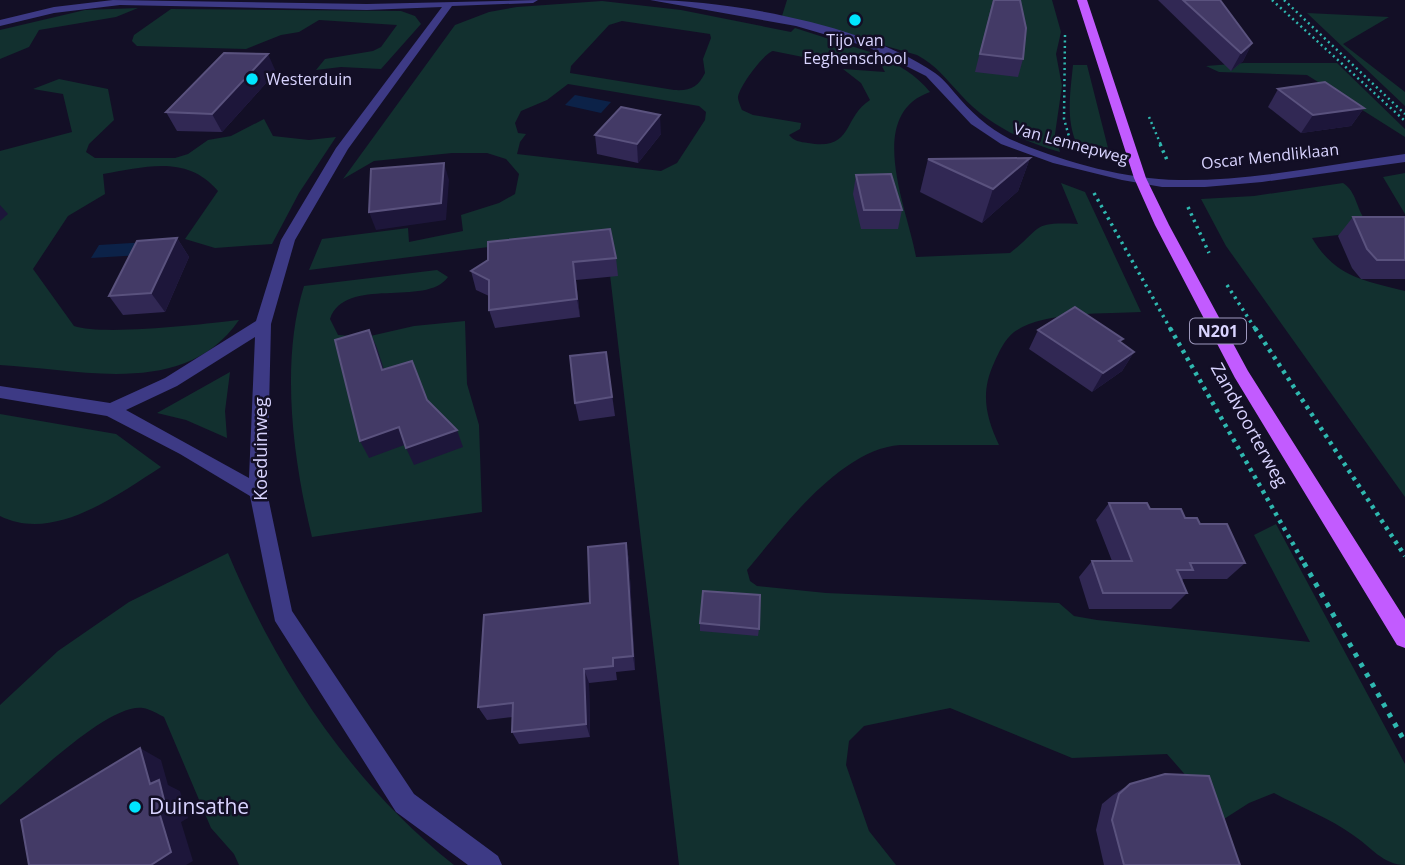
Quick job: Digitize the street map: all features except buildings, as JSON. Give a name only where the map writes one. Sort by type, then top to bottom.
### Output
[{"type":"main road","name":"Zandvoorterweg","points":[[1082,0],[1140,178],[1241,374],[1405,638]]},
{"type":"street","points":[[0,23],[54,10],[120,2],[448,5],[533,0]]},
{"type":"street","name":"Van Lennepweg","points":[[655,0],[701,4],[802,26],[879,50],[930,74],[981,126],[1004,141],[1077,164],[1140,178]]},
{"type":"street","name":"Koeduinweg","points":[[448,5],[342,148],[288,240],[263,324],[258,492],[282,614],[405,803],[489,865]]},
{"type":"street","name":"Oscar Mendliklaan","points":[[1140,178],[1177,184],[1405,158]]},
{"type":"street","points":[[111,410],[171,382],[263,324]]},
{"type":"street","points":[[0,392],[111,410],[186,449],[258,492]]},
{"type":"path","points":[[1272,0],[1405,121]]},
{"type":"path","points":[[1284,0],[1405,114]]},
{"type":"path","name":"Zandvoorterweg","points":[[1063,27],[1066,41],[1064,119],[1077,164],[1405,743]]},
{"type":"path","points":[[1146,110],[1213,259]]},
{"type":"path","points":[[1226,283],[1405,556]]},
{"type":"green space","points":[[787,0],[1052,0],[1061,32],[1056,54],[1062,86],[1055,134],[1060,152],[1020,137],[982,115],[935,68],[917,55],[782,16]]},
{"type":"green space","points":[[602,1],[681,10],[791,32],[795,28],[870,52],[871,60],[828,62],[773,51],[752,72],[739,93],[742,110],[753,115],[801,123],[800,129],[789,135],[802,142],[823,144],[840,138],[861,107],[870,100],[861,83],[843,69],[885,72],[877,57],[906,70],[930,92],[910,104],[899,121],[894,142],[895,166],[916,257],[1010,253],[1044,225],[1078,224],[1061,183],[1085,192],[1141,312],[1058,317],[1026,325],[1014,332],[1000,350],[987,385],[988,415],[999,445],[900,445],[878,450],[856,460],[815,493],[778,533],[747,570],[750,581],[757,586],[826,593],[1059,603],[1074,616],[1097,620],[1310,642],[1254,535],[1276,524],[1405,764],[1405,865],[1390,862],[1344,829],[1274,793],[1249,803],[1224,819],[1167,754],[1072,758],[950,708],[864,726],[849,741],[846,765],[869,831],[896,865],[679,865],[605,232],[309,270],[322,239],[408,228],[409,242],[463,231],[461,215],[499,203],[515,194],[519,174],[506,159],[487,153],[452,153],[374,161],[343,179],[455,25],[489,12],[517,7]],"holes":[[[622,21],[710,34],[703,59],[705,73],[700,82],[689,89],[674,90],[570,73],[571,66],[609,25]],[[568,84],[699,106],[706,112],[705,120],[677,163],[661,171],[517,154],[520,142],[526,134],[518,133],[515,123],[521,111],[547,100]]]},
{"type":"green space","points":[[138,8],[116,17],[39,30],[29,47],[0,59],[0,30],[85,10]]},
{"type":"green space","points":[[171,9],[401,11],[415,16],[421,24],[381,69],[341,67],[316,70],[325,59],[373,51],[381,47],[397,25],[319,20],[299,32],[281,35],[246,49],[137,46],[132,41],[134,35]]},
{"type":"green space","points":[[1307,13],[1389,17],[1343,44],[1405,92],[1405,106]]},
{"type":"green space","points":[[1244,63],[1337,63],[1405,129],[1405,137],[1307,75],[1219,72],[1206,66]]},
{"type":"green space","points":[[1073,65],[1087,65],[1108,148],[1080,151],[1075,141],[1070,120]]},
{"type":"green space","points":[[59,79],[108,89],[114,120],[89,144],[86,152],[95,158],[175,158],[188,154],[208,140],[231,136],[264,119],[273,136],[309,140],[336,137],[299,193],[272,244],[215,248],[185,239],[218,191],[206,179],[193,172],[165,166],[150,167],[103,174],[105,194],[68,216],[33,269],[74,326],[130,330],[239,320],[216,345],[190,361],[160,370],[129,374],[0,365],[0,151],[72,132],[63,94],[33,89]]},
{"type":"green space","points":[[1405,173],[1405,214],[1383,177]]},
{"type":"green space","points":[[1343,183],[1351,191],[1366,221],[1347,234],[1312,238],[1321,251],[1341,269],[1364,280],[1405,291],[1405,497],[1226,246],[1201,199],[1254,196]]},
{"type":"green space","points":[[437,270],[448,277],[437,286],[352,298],[338,306],[330,319],[338,335],[366,337],[414,326],[465,321],[467,384],[479,425],[482,512],[312,537],[299,476],[292,411],[292,346],[304,286]]},
{"type":"green space","points":[[230,372],[225,411],[227,438],[186,420],[157,413]]},
{"type":"green space","points":[[0,414],[116,434],[161,467],[84,512],[42,524],[21,523],[0,516]]},
{"type":"green space","points":[[228,553],[270,641],[322,724],[383,799],[454,865],[239,865],[234,854],[211,828],[164,717],[143,708],[128,710],[90,730],[0,805],[0,705],[58,651],[129,602]]},
{"type":"water","points":[[575,95],[611,102],[601,113],[565,105]]},
{"type":"water","points":[[148,242],[141,255],[91,258],[99,245]]},
{"type":"place","name":"Tijo van Eeghenschool","points":[[855,20]]},
{"type":"place","name":"Westerduin","points":[[252,79]]},
{"type":"place","name":"Duinsathe","points":[[135,807]]}]
